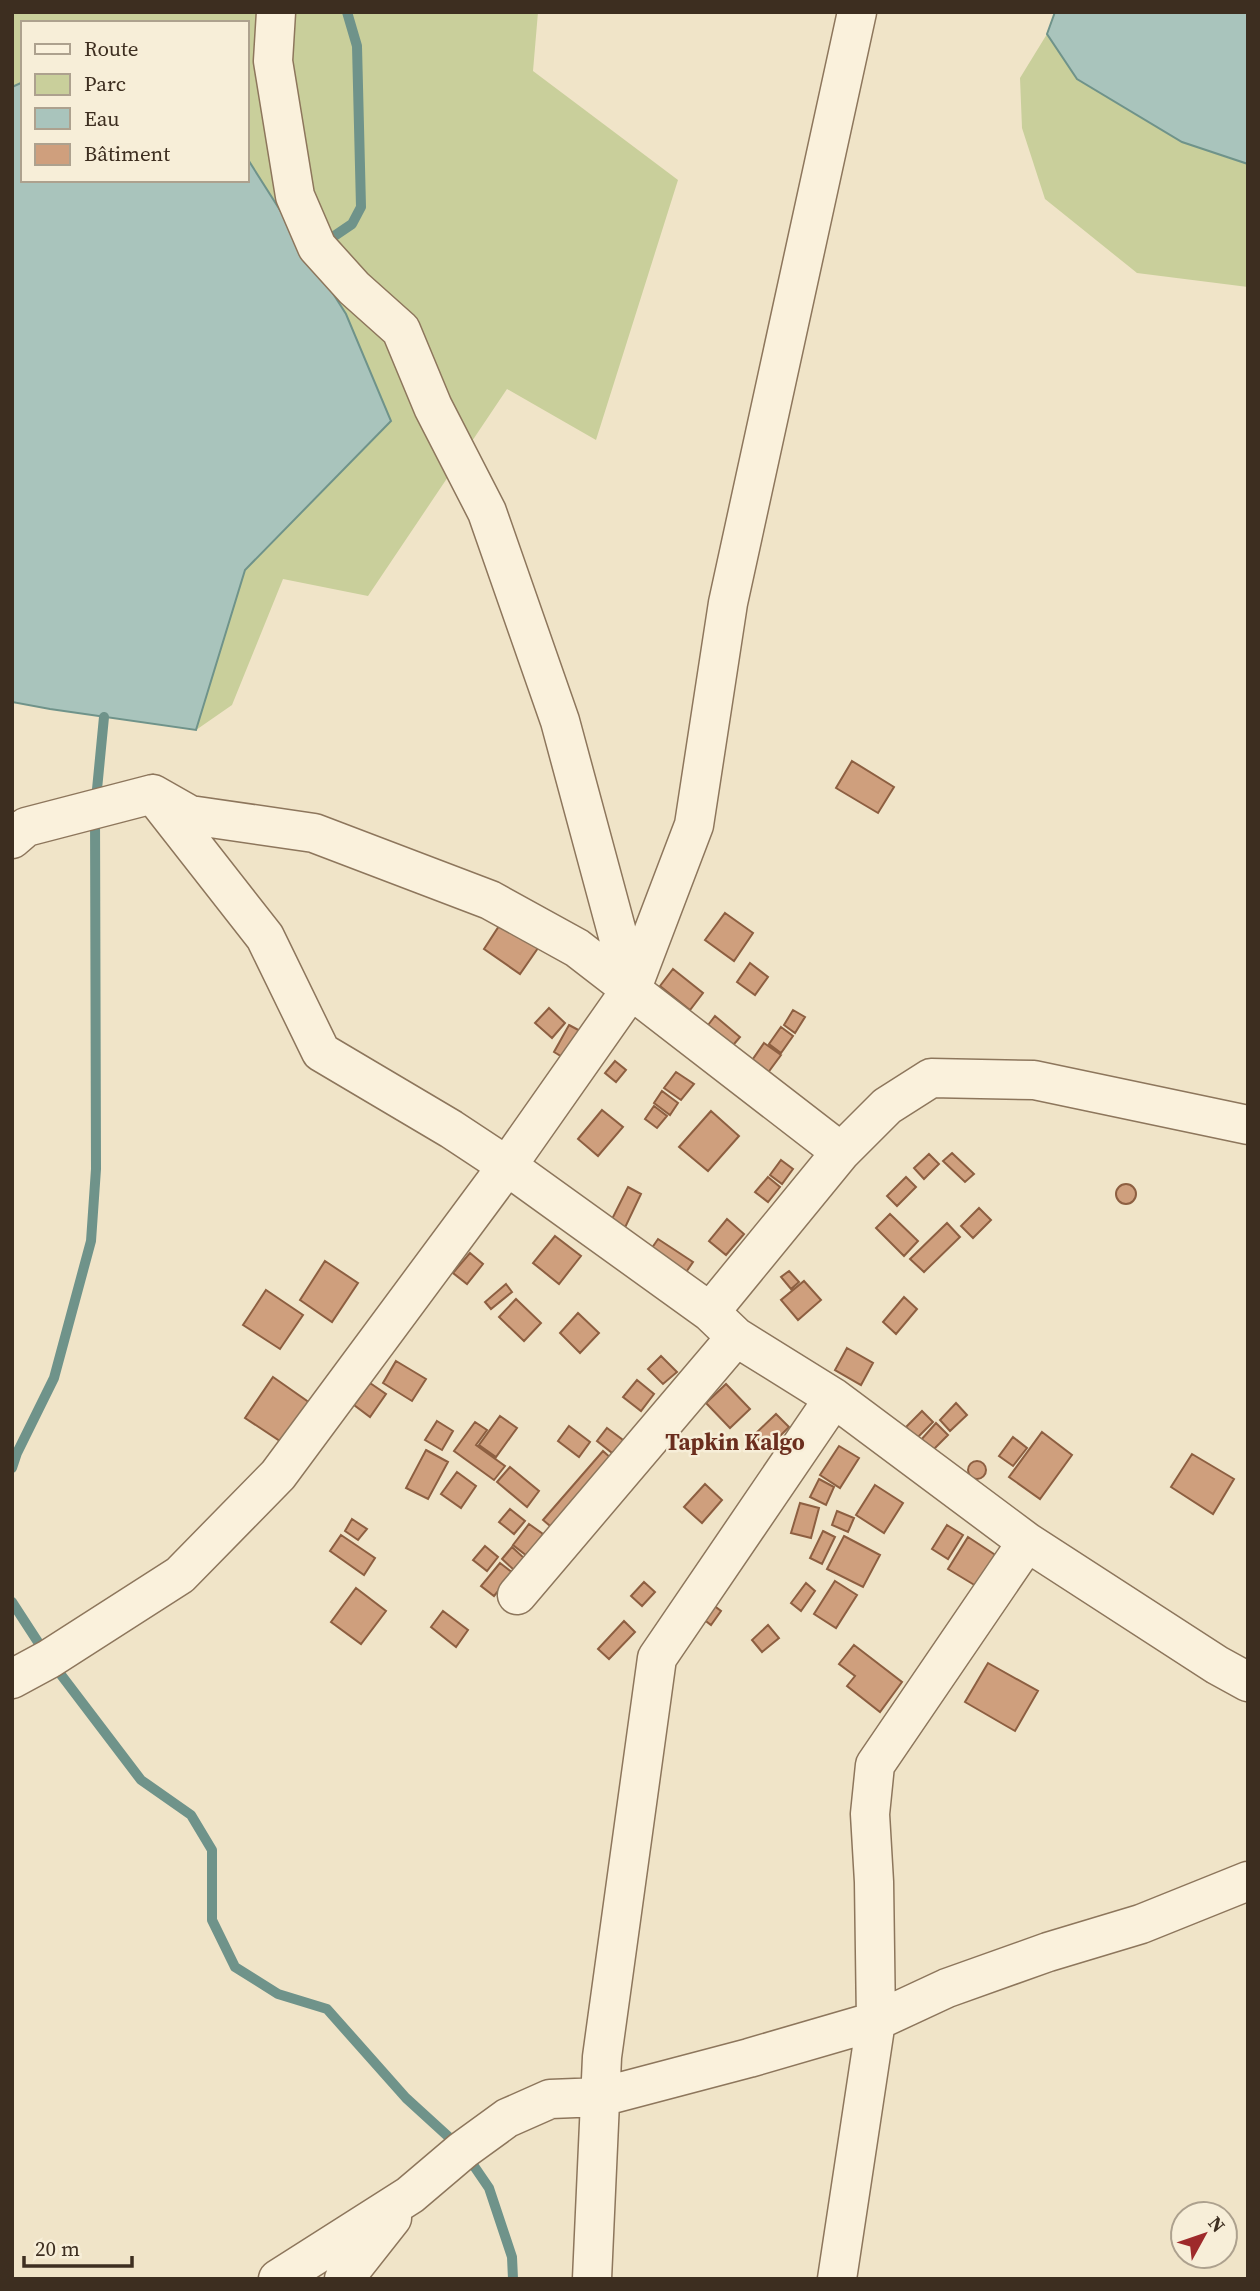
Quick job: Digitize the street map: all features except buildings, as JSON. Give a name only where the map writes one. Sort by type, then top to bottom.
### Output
[{"type":"street","points":[[276,12],[273,61],[295,196],[317,247],[354,288],[401,330],[433,407],[487,512],[560,721],[632,988]]},
{"type":"street","points":[[12,1679],[59,1653],[180,1575],[278,1475],[507,1166],[632,988],[694,825],[728,603],[857,12]]},
{"type":"street","points":[[153,794],[265,937],[321,1052],[451,1129],[507,1166],[723,1324],[834,1398],[1027,1542],[1217,1665],[1248,1682]]},
{"type":"street","points":[[12,839],[26,827],[153,794],[190,815],[314,833],[490,900],[577,948],[841,1152]]},
{"type":"street","points":[[517,1595],[723,1324],[841,1152],[887,1106],[931,1078],[1034,1080],[1248,1125]]},
{"type":"street","points":[[592,2279],[602,2057],[657,1658],[834,1398]]},
{"type":"street","points":[[837,2279],[876,2021],[870,1814],[875,1765],[1027,1542]]},
{"type":"street","points":[[278,2279],[411,2195],[463,2150],[507,2118],[550,2099],[601,2097],[876,2021],[947,1988],[1048,1952],[1141,1924],[1248,1881]]},
{"type":"street","points":[[344,2279],[411,2195]]},
{"type":"green space","points":[[12,12],[538,12],[533,71],[678,180],[596,440],[507,389],[368,596],[283,579],[232,705],[196,730],[245,570],[391,421],[286,219],[248,160],[248,21],[21,21],[21,83],[12,87]]},
{"type":"green space","points":[[1047,34],[1077,79],[1182,142],[1248,164],[1248,287],[1137,273],[1045,199],[1022,128],[1020,78]]},
{"type":"water","points":[[1055,12],[1248,12],[1248,164],[1182,142],[1077,79],[1047,34]]},
{"type":"water","points":[[21,83],[21,182],[248,182],[248,160],[346,314],[391,421],[245,570],[196,730],[12,702],[12,87]]},
{"type":"waterway","points":[[324,243],[352,224],[361,207],[357,46],[347,12]]},
{"type":"waterway","points":[[12,1468],[54,1378],[91,1241],[96,1169],[95,810],[104,717]]},
{"type":"waterway","points":[[12,1602],[49,1659],[141,1780],[191,1815],[212,1850],[212,1920],[235,1967],[278,1994],[327,2009],[406,2098],[463,2150],[489,2188],[512,2257],[513,2279]]},
{"type":"district","name":"Tapkin Kalgo","points":[[735,1442]]}]
